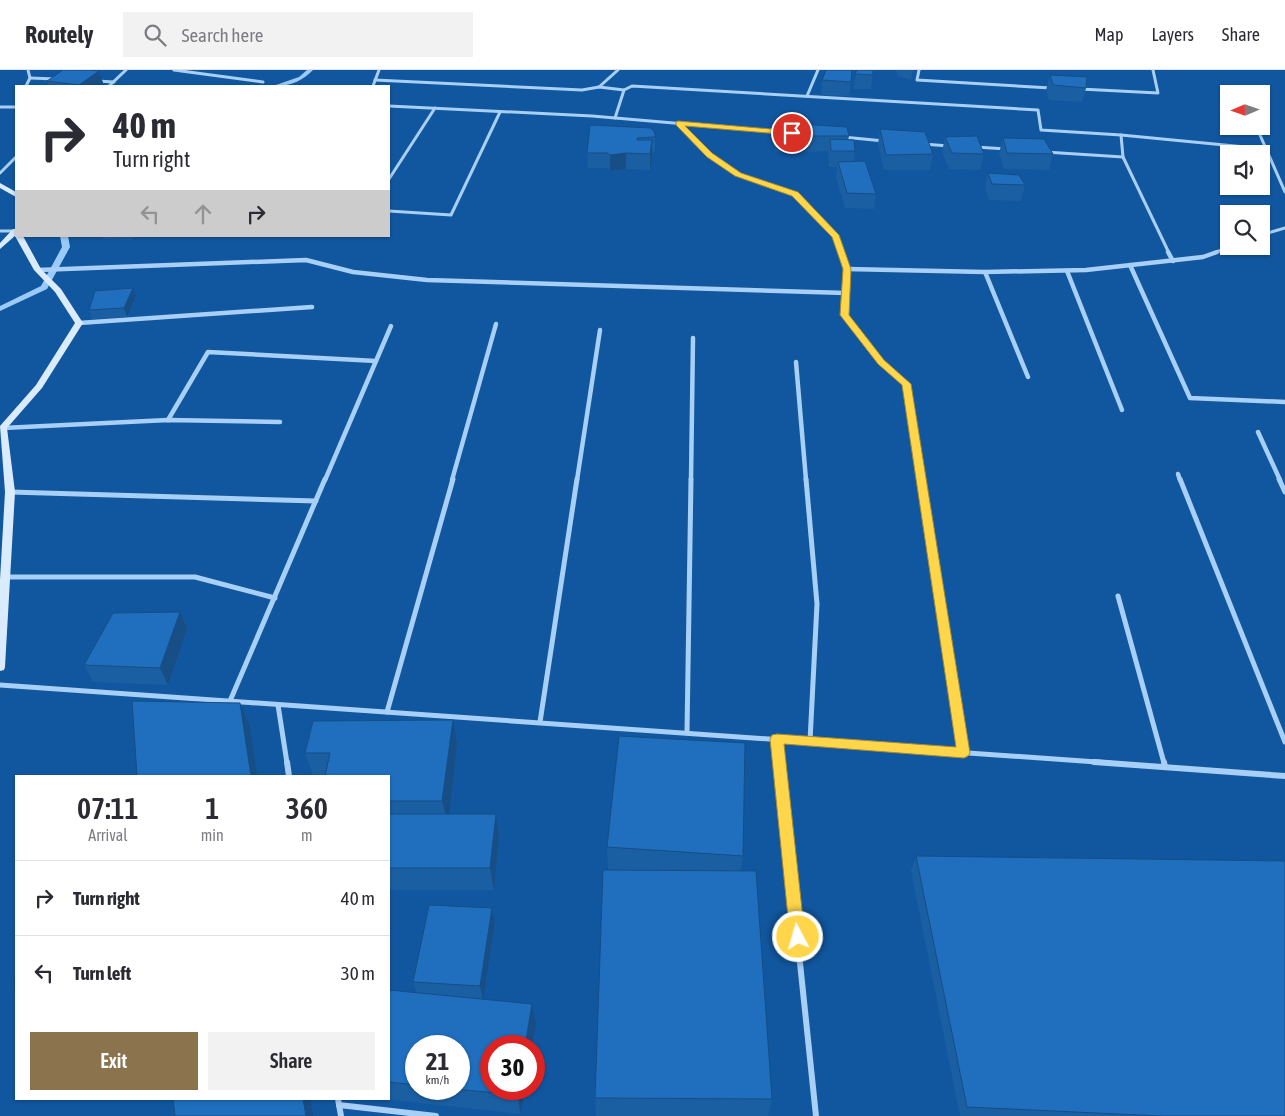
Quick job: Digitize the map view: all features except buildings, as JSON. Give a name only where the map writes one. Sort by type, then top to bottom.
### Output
[{"type":"street","points":[[26,85],[30,78],[28,70]]},
{"type":"street","points":[[110,85],[126,70]]},
{"type":"street","points":[[174,70],[263,82]]},
{"type":"street","points":[[372,85],[379,70]]},
{"type":"street","points":[[599,87],[618,70]]},
{"type":"street","points":[[807,96],[818,70]]},
{"type":"street","points":[[919,70],[917,80],[1052,88]]},
{"type":"street","points":[[1071,89],[1158,93],[1153,70]]},
{"type":"street","points":[[30,78],[58,79]]},
{"type":"street","points":[[375,80],[582,90],[599,87],[624,90],[632,86],[1038,110],[1041,130],[1121,135],[1225,145]]},
{"type":"street","points":[[95,81],[114,82]]},
{"type":"street","points":[[615,118],[624,90]]},
{"type":"street","points":[[390,106],[615,118],[787,133]]},
{"type":"street","points":[[0,107],[15,107]]},
{"type":"street","points":[[390,178],[435,108]]},
{"type":"street","points":[[390,211],[451,215],[500,112]]},
{"type":"street","points":[[678,124],[709,155],[738,174],[795,194],[836,236],[847,269],[845,315],[881,362],[906,384],[964,753]]},
{"type":"street","points":[[1121,135],[1123,157],[1173,261]]},
{"type":"street","points":[[1260,135],[1264,145]]},
{"type":"street","points":[[836,137],[885,141]]},
{"type":"street","points":[[915,143],[954,146]]},
{"type":"street","points":[[974,147],[1014,150]]},
{"type":"street","points":[[1044,152],[1123,157]]},
{"type":"street","points":[[0,173],[15,158]]},
{"type":"street","points":[[1270,158],[1285,192]]},
{"type":"street","points":[[0,185],[15,195]]},
{"type":"street","points":[[1270,232],[1285,228]]},
{"type":"street","points":[[0,231],[15,231]]},
{"type":"street","points":[[0,247],[15,232]]},
{"type":"street","points":[[20,237],[38,270],[58,291],[79,323]]},
{"type":"street","points":[[847,269],[985,272],[1067,271],[1203,258],[1220,251]]},
{"type":"street","points":[[38,270],[306,260],[328,268],[381,277],[585,287],[846,292]]},
{"type":"street","points":[[1130,265],[1190,398],[1285,402]]},
{"type":"street","points":[[1067,271],[1122,410]]},
{"type":"street","points":[[985,272],[1028,377]]},
{"type":"street","points":[[79,323],[312,307]]},
{"type":"street","points":[[0,667],[10,492],[2,426],[39,386],[79,323]]},
{"type":"street","points":[[387,712],[496,324]]},
{"type":"street","points":[[230,701],[391,326]]},
{"type":"street","points":[[540,722],[600,330]]},
{"type":"street","points":[[687,732],[693,338]]},
{"type":"street","points":[[168,420],[208,352],[376,361]]},
{"type":"street","points":[[796,362],[817,604],[810,741]]},
{"type":"street","points":[[2,426],[168,420],[280,422]]},
{"type":"street","points":[[1258,432],[1285,492]]},
{"type":"street","points":[[1178,474],[1285,742]]},
{"type":"street","points":[[10,492],[316,501]]},
{"type":"street","points":[[5,577],[195,577],[275,598]]},
{"type":"street","points":[[1118,596],[1165,767]]},
{"type":"street","points":[[0,685],[687,732],[1285,776]]},
{"type":"street","points":[[278,704],[289,775]]},
{"type":"street","points":[[777,739],[816,1116]]},
{"type":"street","points":[[341,1116],[338,1102],[436,1116]]},
{"type":"waterway","points":[[279,85],[301,78],[310,70]]},
{"type":"waterway","points":[[0,309],[44,287],[66,247],[64,237]]},
{"type":"route","points":[[792,133],[678,124],[709,155],[738,174],[795,194],[836,236],[847,269],[845,315],[881,362],[906,384],[964,753],[777,739],[798,937]]}]
